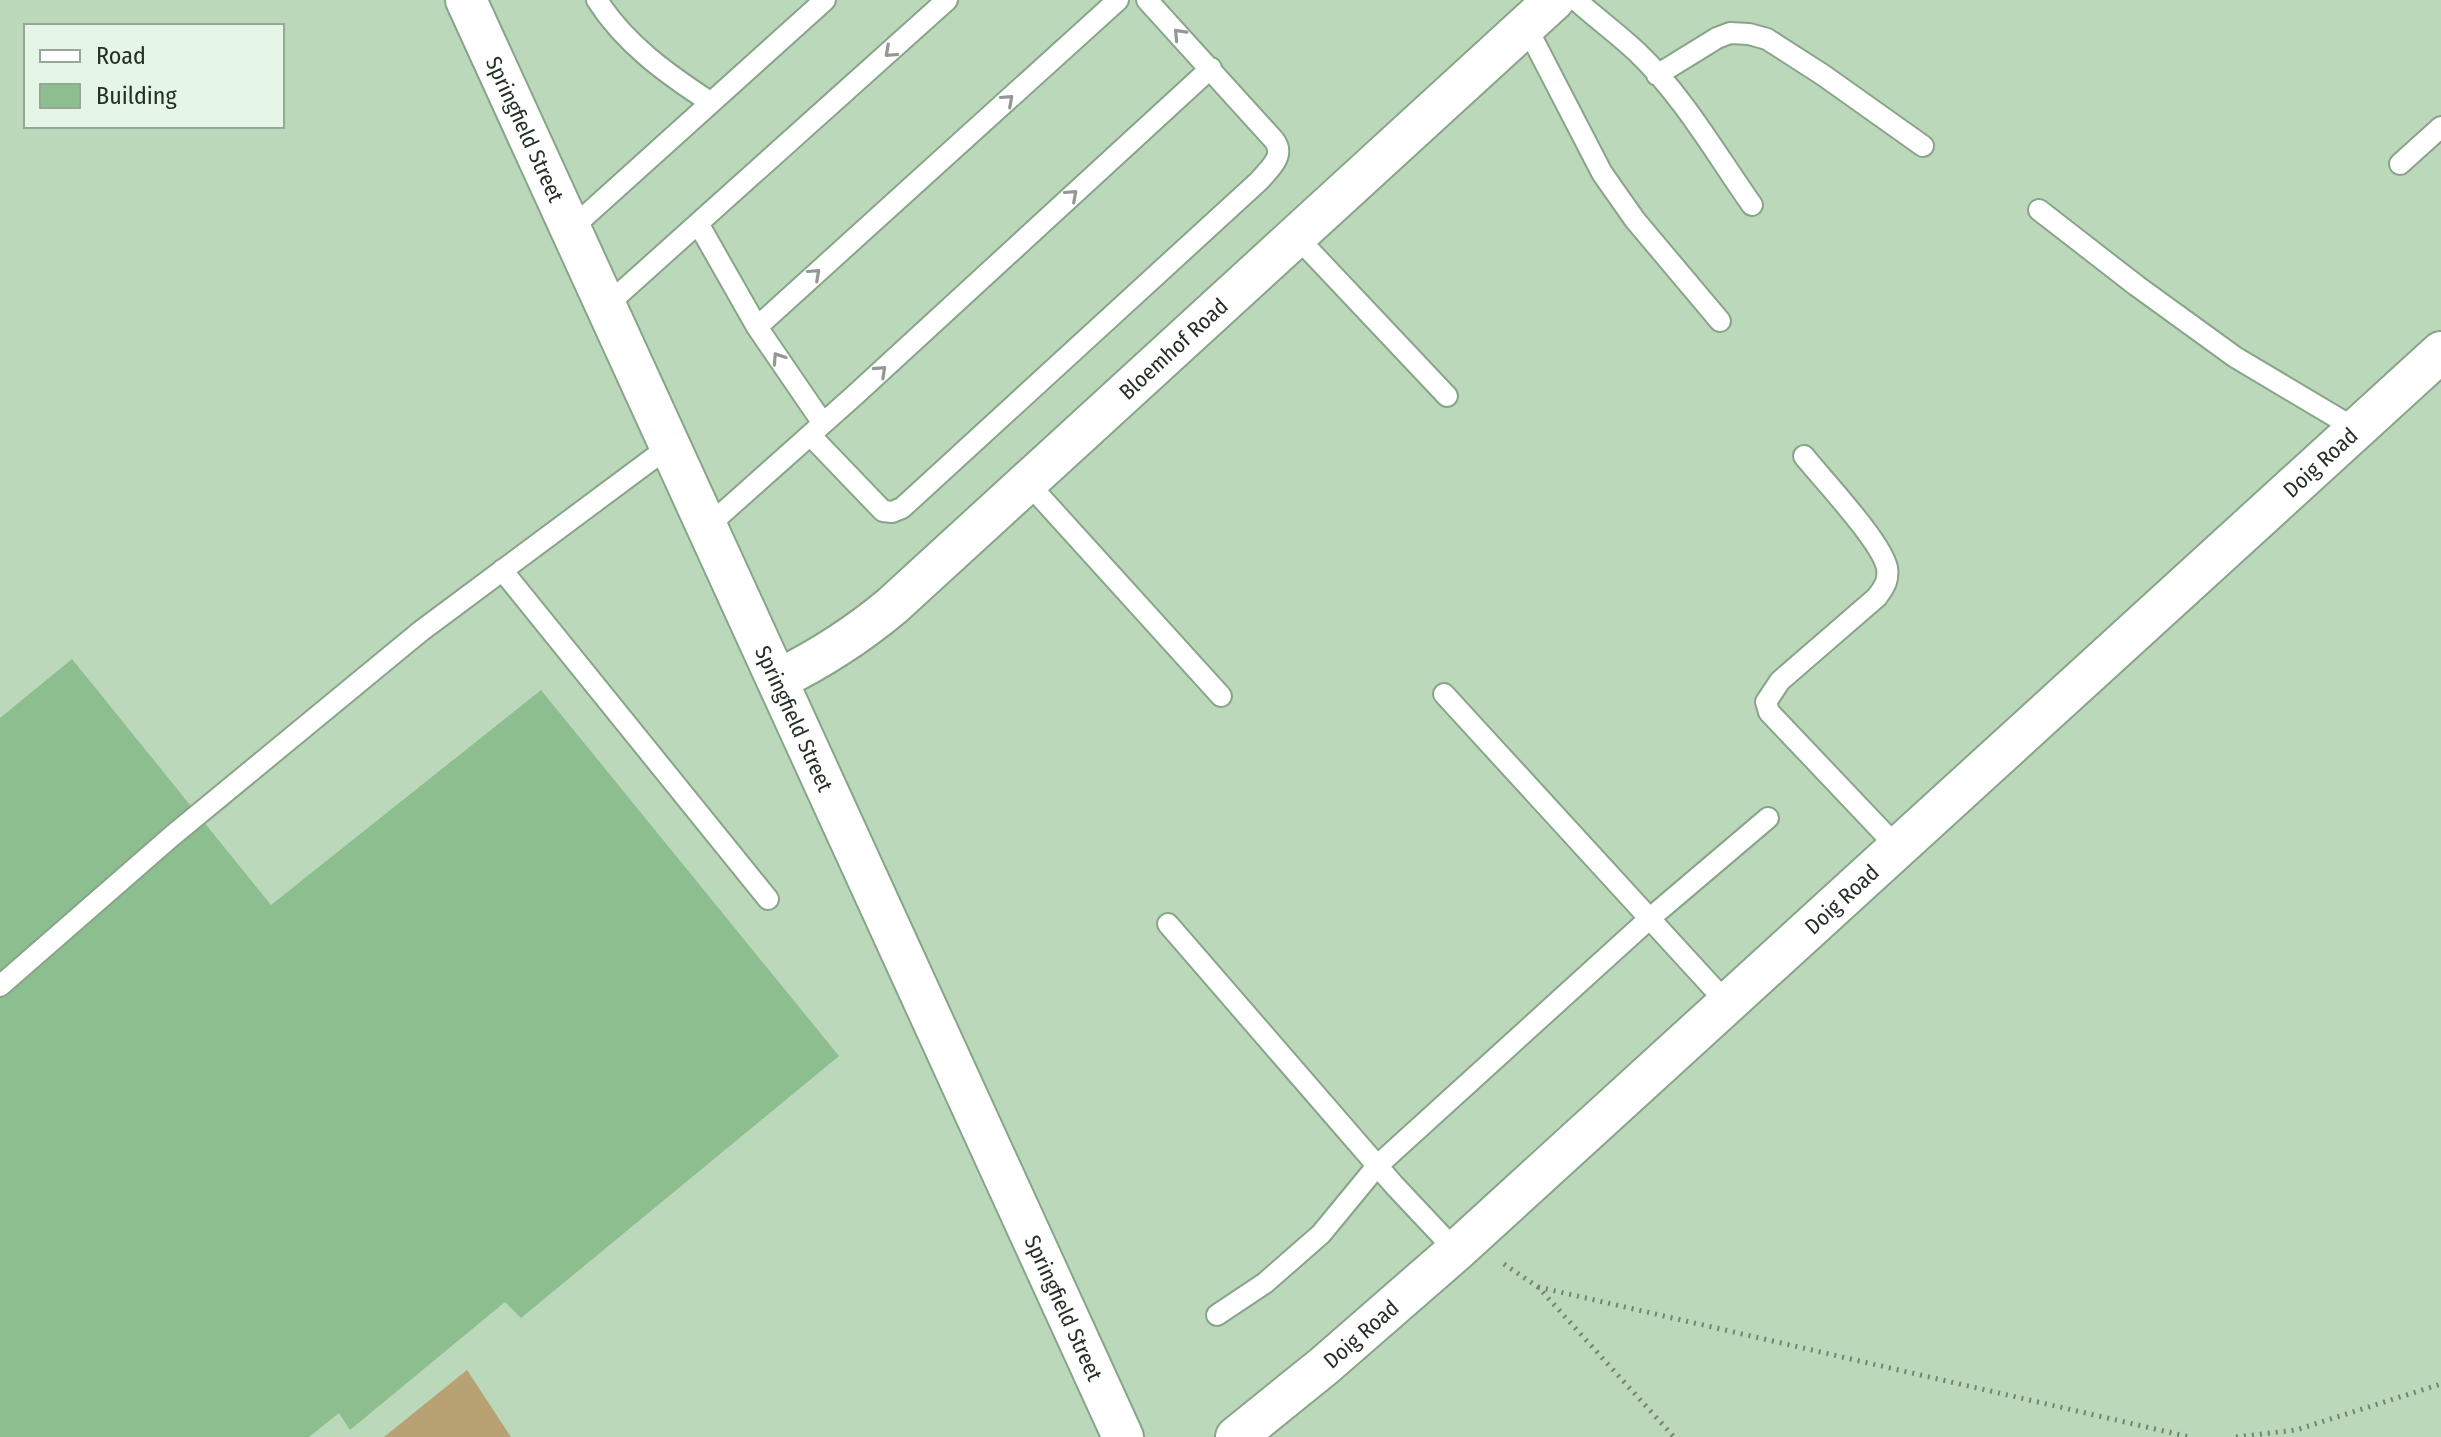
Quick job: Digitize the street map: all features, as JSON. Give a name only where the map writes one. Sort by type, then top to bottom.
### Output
[{"type":"street","name":"Springfield Street","points":[[466,0],[1123,1437]]},
{"type":"street","name":"Bloemhof Road","points":[[779,679],[819,660],[892,606],[1540,13]]},
{"type":"street","name":"Doig Road","points":[[1236,1437],[1324,1366],[1462,1245],[2441,352]]},
{"type":"lane","points":[[597,0],[611,22],[663,71],[710,102]]},
{"type":"lane","points":[[572,228],[825,0]]},
{"type":"lane","points":[[607,305],[947,0]]},
{"type":"lane","points":[[757,327],[1118,0]]},
{"type":"lane","points":[[699,225],[816,428],[883,511],[892,512],[910,502],[1259,181],[1279,155],[1279,146],[1147,0]]},
{"type":"lane","points":[[1576,0],[1638,52],[1681,103],[1752,205]]},
{"type":"lane","points":[[1540,13],[1602,173],[1635,220],[1720,321]]},
{"type":"lane","points":[[1657,75],[1717,38],[1730,33],[1749,34],[1767,39],[1923,146]]},
{"type":"lane","points":[[708,526],[786,460],[816,428],[1211,68]]},
{"type":"lane","points":[[2400,164],[2441,127]]},
{"type":"lane","points":[[2039,210],[2235,357],[2356,429]]},
{"type":"lane","points":[[1296,236],[1447,396]]},
{"type":"lane","points":[[0,986],[184,826],[421,631],[671,445]]},
{"type":"lane","points":[[1804,456],[1875,543],[1888,572],[1886,585],[1877,597],[1780,681],[1766,702],[1769,712],[1898,848]]},
{"type":"lane","points":[[1027,482],[1221,696]]},
{"type":"lane","points":[[502,570],[768,899]]},
{"type":"lane","points":[[1444,694],[1727,1003]]},
{"type":"lane","points":[[1217,1315],[1265,1283],[1321,1234],[1377,1166],[1649,919],[1768,818]]},
{"type":"lane","points":[[1168,924],[1377,1166],[1462,1245]]},
{"type":"path","points":[[1462,1245],[1538,1287],[2190,1437]]},
{"type":"path","points":[[1538,1287],[1674,1437]]},
{"type":"path","points":[[2236,1437],[2296,1430],[2441,1384]]},
{"type":"shaded area","points":[[467,1370],[511,1437],[384,1437]]},
{"type":"building","points":[[72,659],[271,905],[541,690],[839,1056],[521,1318],[505,1302],[350,1430],[339,1413],[309,1437],[0,1437],[0,718]]}]
